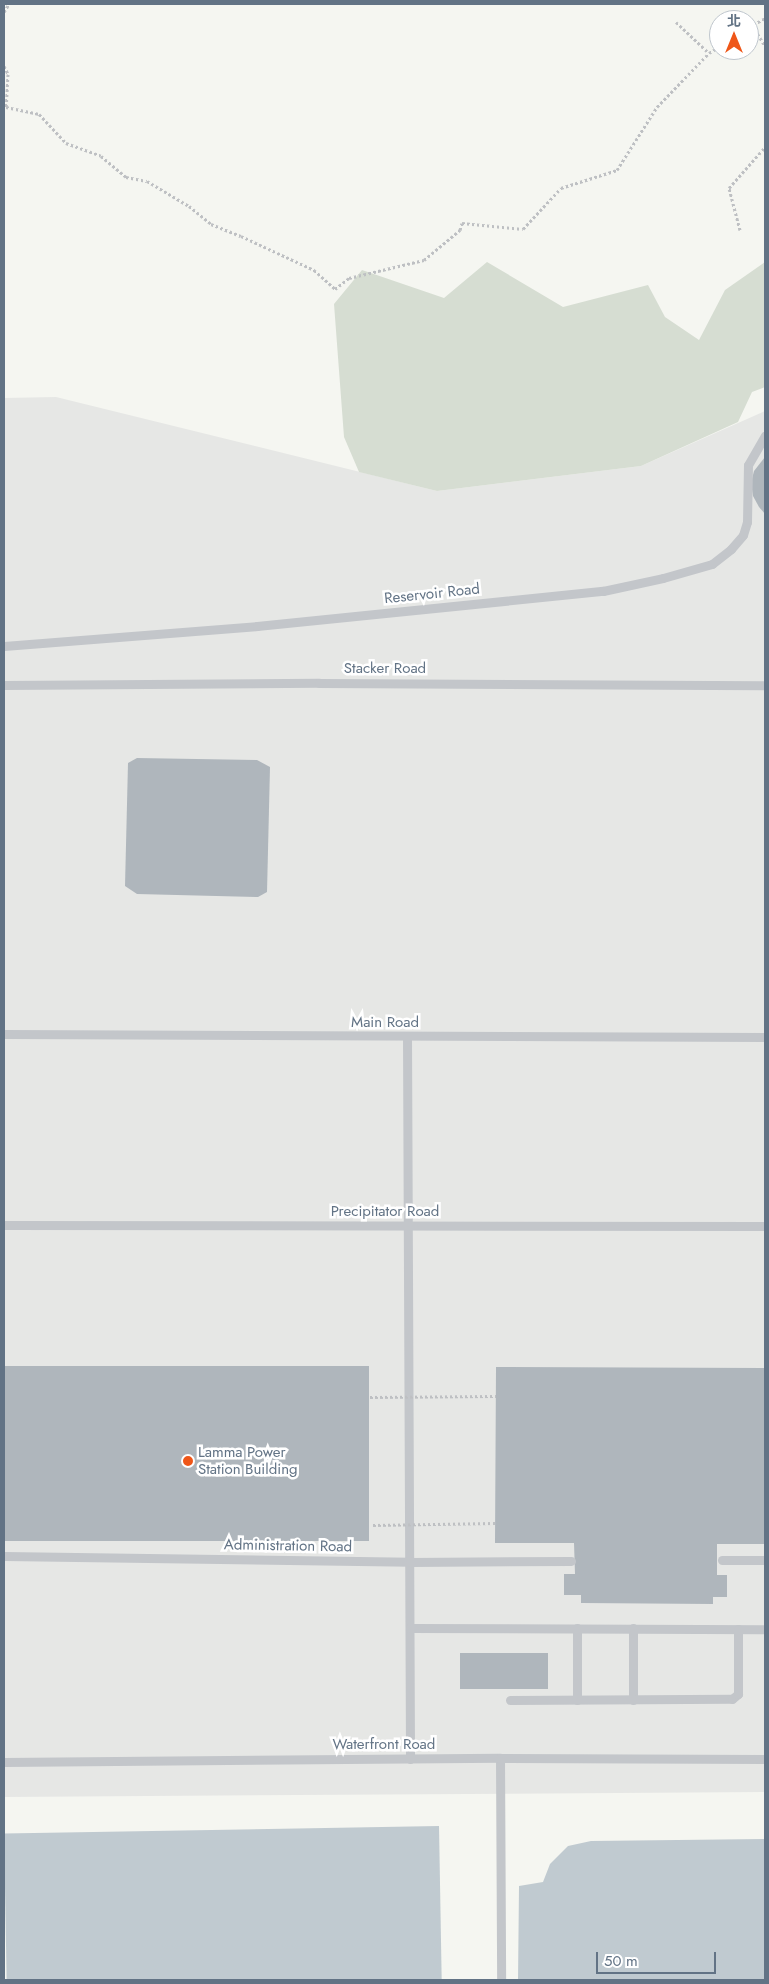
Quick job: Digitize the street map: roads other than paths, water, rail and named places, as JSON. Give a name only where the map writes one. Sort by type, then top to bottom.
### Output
[{"type":"lane","name":"Reservoir Road","points":[[4,646],[257,626],[603,591],[663,578],[712,564],[731,549],[743,534],[748,522],[748,465],[765,435]]},
{"type":"lane","name":"Stacker Road","points":[[4,686],[309,683],[765,685]]},
{"type":"lane","name":"Main Road","points":[[4,1034],[765,1037]]},
{"type":"lane","points":[[407,1036],[410,1759]]},
{"type":"lane","name":"Precipitator Road","points":[[4,1224],[765,1226]]},
{"type":"lane","name":"Administration Road","points":[[4,1556],[410,1562],[571,1561]]},
{"type":"lane","points":[[722,1560],[765,1560]]},
{"type":"lane","points":[[410,1628],[765,1629]]},
{"type":"lane","points":[[577,1628],[577,1700]]},
{"type":"lane","points":[[633,1628],[633,1700]]},
{"type":"lane","points":[[510,1700],[737,1698],[738,1629]]},
{"type":"lane","points":[[500,1758],[501,1980]]},
{"type":"lane","name":"Waterfront Road","points":[[4,1762],[500,1758],[765,1760]]},
{"type":"place","name":"Lamma Power Station Building","points":[[188,1461]]}]
